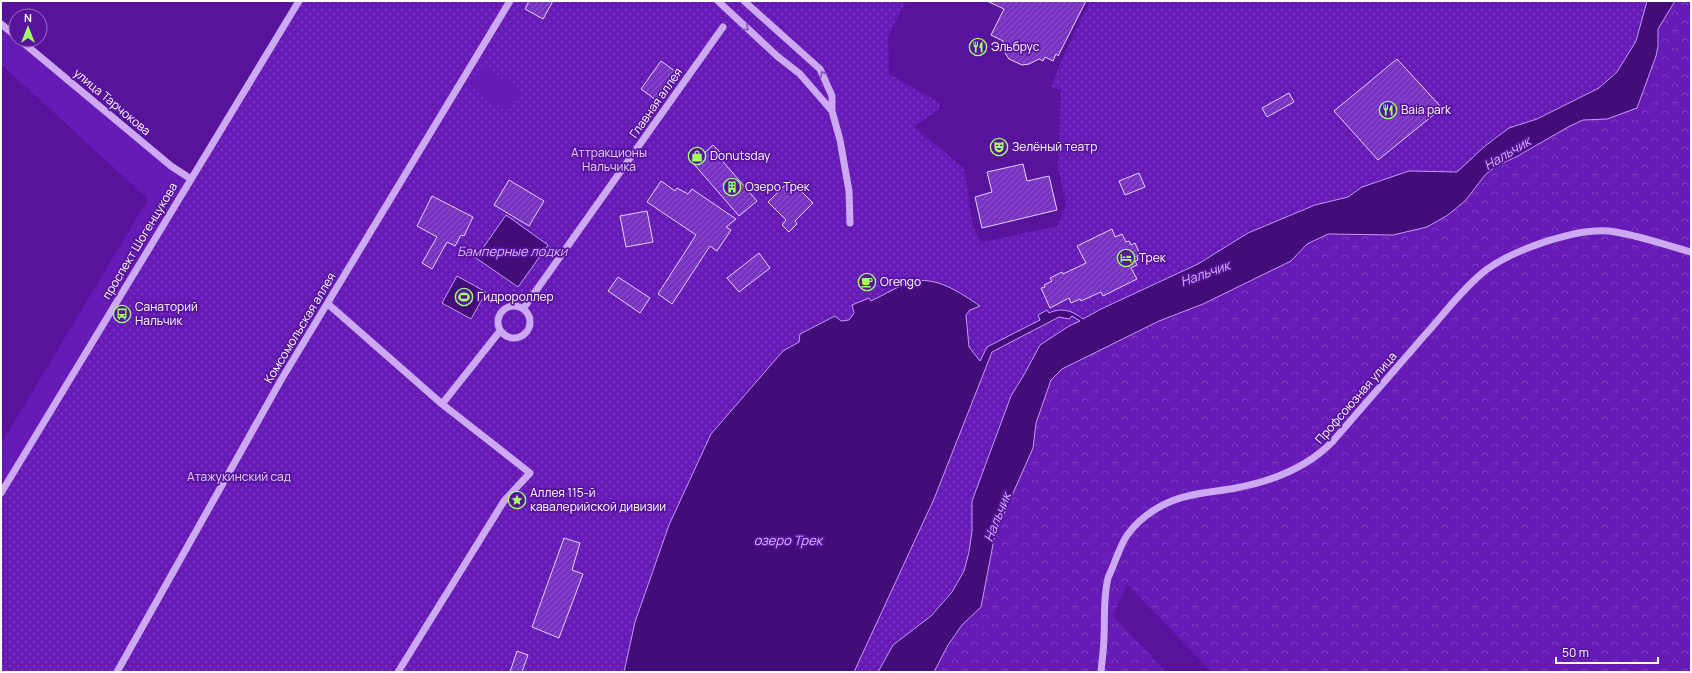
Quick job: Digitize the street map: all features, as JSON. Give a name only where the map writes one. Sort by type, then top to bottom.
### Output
[{"type":"street","name":"проспект Шогенцукова","points":[[1,493],[299,1]]},
{"type":"street","name":"Комсомольская аллея","points":[[117,672],[277,387],[510,1]]},
{"type":"street","points":[[718,1],[777,56],[800,74],[832,111]]},
{"type":"street","points":[[744,1],[820,69],[832,96],[832,111],[842,148],[848,191],[850,223]]},
{"type":"street","name":"Главная аллея","points":[[522,309],[723,27]]},
{"type":"street","name":"улица Тарчокова","points":[[30,48],[171,166],[191,179]]},
{"type":"street","name":"Профсоюзная улица","points":[[1101,672],[1104,636],[1104,604],[1108,577],[1127,534],[1157,508],[1166,503],[1187,496],[1237,488],[1281,476],[1307,464],[1333,442],[1458,297],[1486,270],[1503,259],[1542,243],[1562,237],[1608,231],[1691,252]]},
{"type":"street","points":[[328,304],[442,404],[530,473],[504,501],[398,672]]},
{"type":"street","points":[[512,307],[522,309],[526,313],[530,322],[526,332],[523,335],[518,338],[510,338],[500,331],[498,321],[502,311],[512,307]]},
{"type":"street","points":[[442,404],[500,331]]},
{"type":"green space","name":"Атажукинский сад","points":[[299,1],[906,1],[888,36],[889,74],[940,103],[939,109],[914,127],[964,168],[973,228],[982,242],[1058,226],[1066,204],[1058,167],[1061,90],[1051,87],[1062,59],[1090,1],[1647,1],[1636,41],[1617,72],[1599,88],[1537,119],[1509,128],[1485,146],[1457,172],[1409,171],[1362,187],[1348,197],[1315,205],[1248,233],[1198,264],[1101,309],[1069,326],[1025,373],[1011,396],[972,501],[972,531],[964,571],[952,592],[931,616],[893,645],[878,672],[1,672],[1,493]]},
{"type":"green space","points":[[1675,1],[1691,1],[1691,672],[1212,672],[1127,584],[1113,616],[1166,672],[934,672],[948,645],[962,625],[981,606],[995,534],[1033,448],[1036,423],[1051,380],[1062,369],[1159,321],[1203,304],[1291,261],[1307,244],[1328,234],[1358,236],[1427,227],[1448,215],[1465,201],[1485,175],[1496,166],[1516,157],[1583,120],[1607,119],[1637,108],[1658,46],[1658,29]]},
{"type":"green space","points":[[1,24],[8,30],[8,48],[30,48],[191,179],[1,493],[1,444],[148,199],[1,64]]},
{"type":"green space","points":[[483,66],[521,90],[507,111],[470,87]]},
{"type":"water","name":"озеро Трек","points":[[1647,1],[1675,1],[1658,29],[1658,46],[1656,56],[1637,108],[1607,119],[1583,120],[1516,157],[1496,166],[1485,175],[1465,201],[1448,215],[1427,227],[1393,235],[1328,234],[1307,244],[1291,261],[1203,304],[1159,321],[1062,369],[1051,380],[1036,423],[1033,448],[995,534],[981,607],[962,625],[948,645],[934,672],[878,672],[893,645],[931,616],[952,592],[964,571],[972,531],[972,501],[1011,396],[1040,345],[1069,326],[1080,321],[1072,316],[1069,319],[1059,317],[992,352],[934,499],[854,672],[624,672],[635,622],[669,525],[711,434],[783,351],[799,342],[800,334],[835,316],[841,321],[849,320],[854,313],[852,305],[869,298],[871,301],[911,282],[920,280],[929,281],[947,286],[980,306],[970,310],[966,315],[969,347],[980,361],[987,347],[1040,320],[1038,315],[1047,310],[1049,313],[1058,310],[1067,311],[1083,319],[1101,309],[1198,264],[1248,233],[1315,205],[1348,197],[1362,187],[1409,171],[1457,172],[1485,146],[1509,128],[1537,119],[1599,88],[1617,72],[1636,41]]},
{"type":"water","name":"Бамперные лодки","points":[[506,215],[548,245],[518,287],[476,258]]},
{"type":"water","name":"Гидророллер","points":[[457,276],[486,292],[471,319],[442,303]]},
{"type":"building","points":[[529,1],[553,1],[543,19],[525,9]]},
{"type":"building","points":[[987,1],[1086,1],[1058,56],[1056,54],[1053,61],[1045,57],[1043,61],[1039,59],[1029,64],[1022,65],[1009,59],[1005,53],[1003,41],[991,35],[1004,9]]},
{"type":"building","name":"Baia park","points":[[1397,59],[1442,108],[1378,160],[1334,111]]},
{"type":"building","points":[[661,61],[676,72],[656,100],[641,89]]},
{"type":"building","points":[[1289,93],[1294,102],[1267,117],[1262,108]]},
{"type":"building","name":"Озеро Трек","points":[[713,145],[722,154],[719,157],[757,201],[739,216],[693,163]]},
{"type":"building","points":[[1023,164],[1027,181],[1049,176],[1057,210],[982,228],[975,197],[992,192],[987,172]]},
{"type":"building","points":[[1139,173],[1145,187],[1125,195],[1119,181]]},
{"type":"building","points":[[509,180],[544,201],[529,226],[494,205]]},
{"type":"building","points":[[790,180],[813,203],[795,221],[797,224],[789,232],[782,225],[786,220],[768,202]]},
{"type":"building","points":[[661,181],[675,191],[677,188],[688,194],[692,189],[736,219],[726,227],[731,230],[717,251],[710,246],[672,304],[658,294],[696,235],[647,202]]},
{"type":"building","points":[[432,196],[473,217],[464,236],[461,235],[455,246],[447,242],[432,269],[422,263],[437,237],[417,226]]},
{"type":"building","points":[[647,211],[653,242],[626,247],[620,216]]},
{"type":"building","points":[[1112,229],[1115,237],[1122,234],[1126,242],[1129,241],[1131,245],[1135,243],[1140,254],[1137,256],[1138,260],[1135,261],[1137,265],[1131,268],[1137,279],[1103,296],[1101,292],[1081,301],[1080,299],[1071,303],[1069,298],[1050,308],[1041,288],[1045,287],[1044,285],[1052,281],[1050,278],[1062,272],[1063,274],[1086,263],[1077,246]]},
{"type":"building","points":[[759,253],[770,268],[739,292],[727,278]]},
{"type":"building","points":[[618,277],[650,298],[640,313],[608,291]]},
{"type":"building","points":[[564,538],[580,543],[572,570],[583,574],[559,638],[532,627]]},
{"type":"building","points":[[517,651],[528,655],[522,672],[510,672]]},
{"type":"place","name":"Эльбрус","points":[[978,47]]},
{"type":"place","name":"Baia park","points":[[1388,110]]},
{"type":"place","name":"Зелёный театр","points":[[999,147]]},
{"type":"place","name":"Donutsday","points":[[697,156]]},
{"type":"place","name":"Озеро Трек","points":[[732,187]]},
{"type":"place","name":"Трек","points":[[1126,258]]},
{"type":"place","name":"Orengo","points":[[867,282]]},
{"type":"place","name":"Гидророллер","points":[[464,297]]},
{"type":"place","name":"Санаторий Нальчик","points":[[122,314]]},
{"type":"place","name":"Аллея 115-й кавалерийской дивизии","points":[[517,500]]},
{"type":"park label","name":"Аттракционы Нальчика","points":[[609,160]]},
{"type":"water label","name":"Нальчик","points":[[1507,153]]},
{"type":"water label","name":"Нальчик","points":[[1205,273]]},
{"type":"water label","name":"Нальчик","points":[[997,517]]}]
